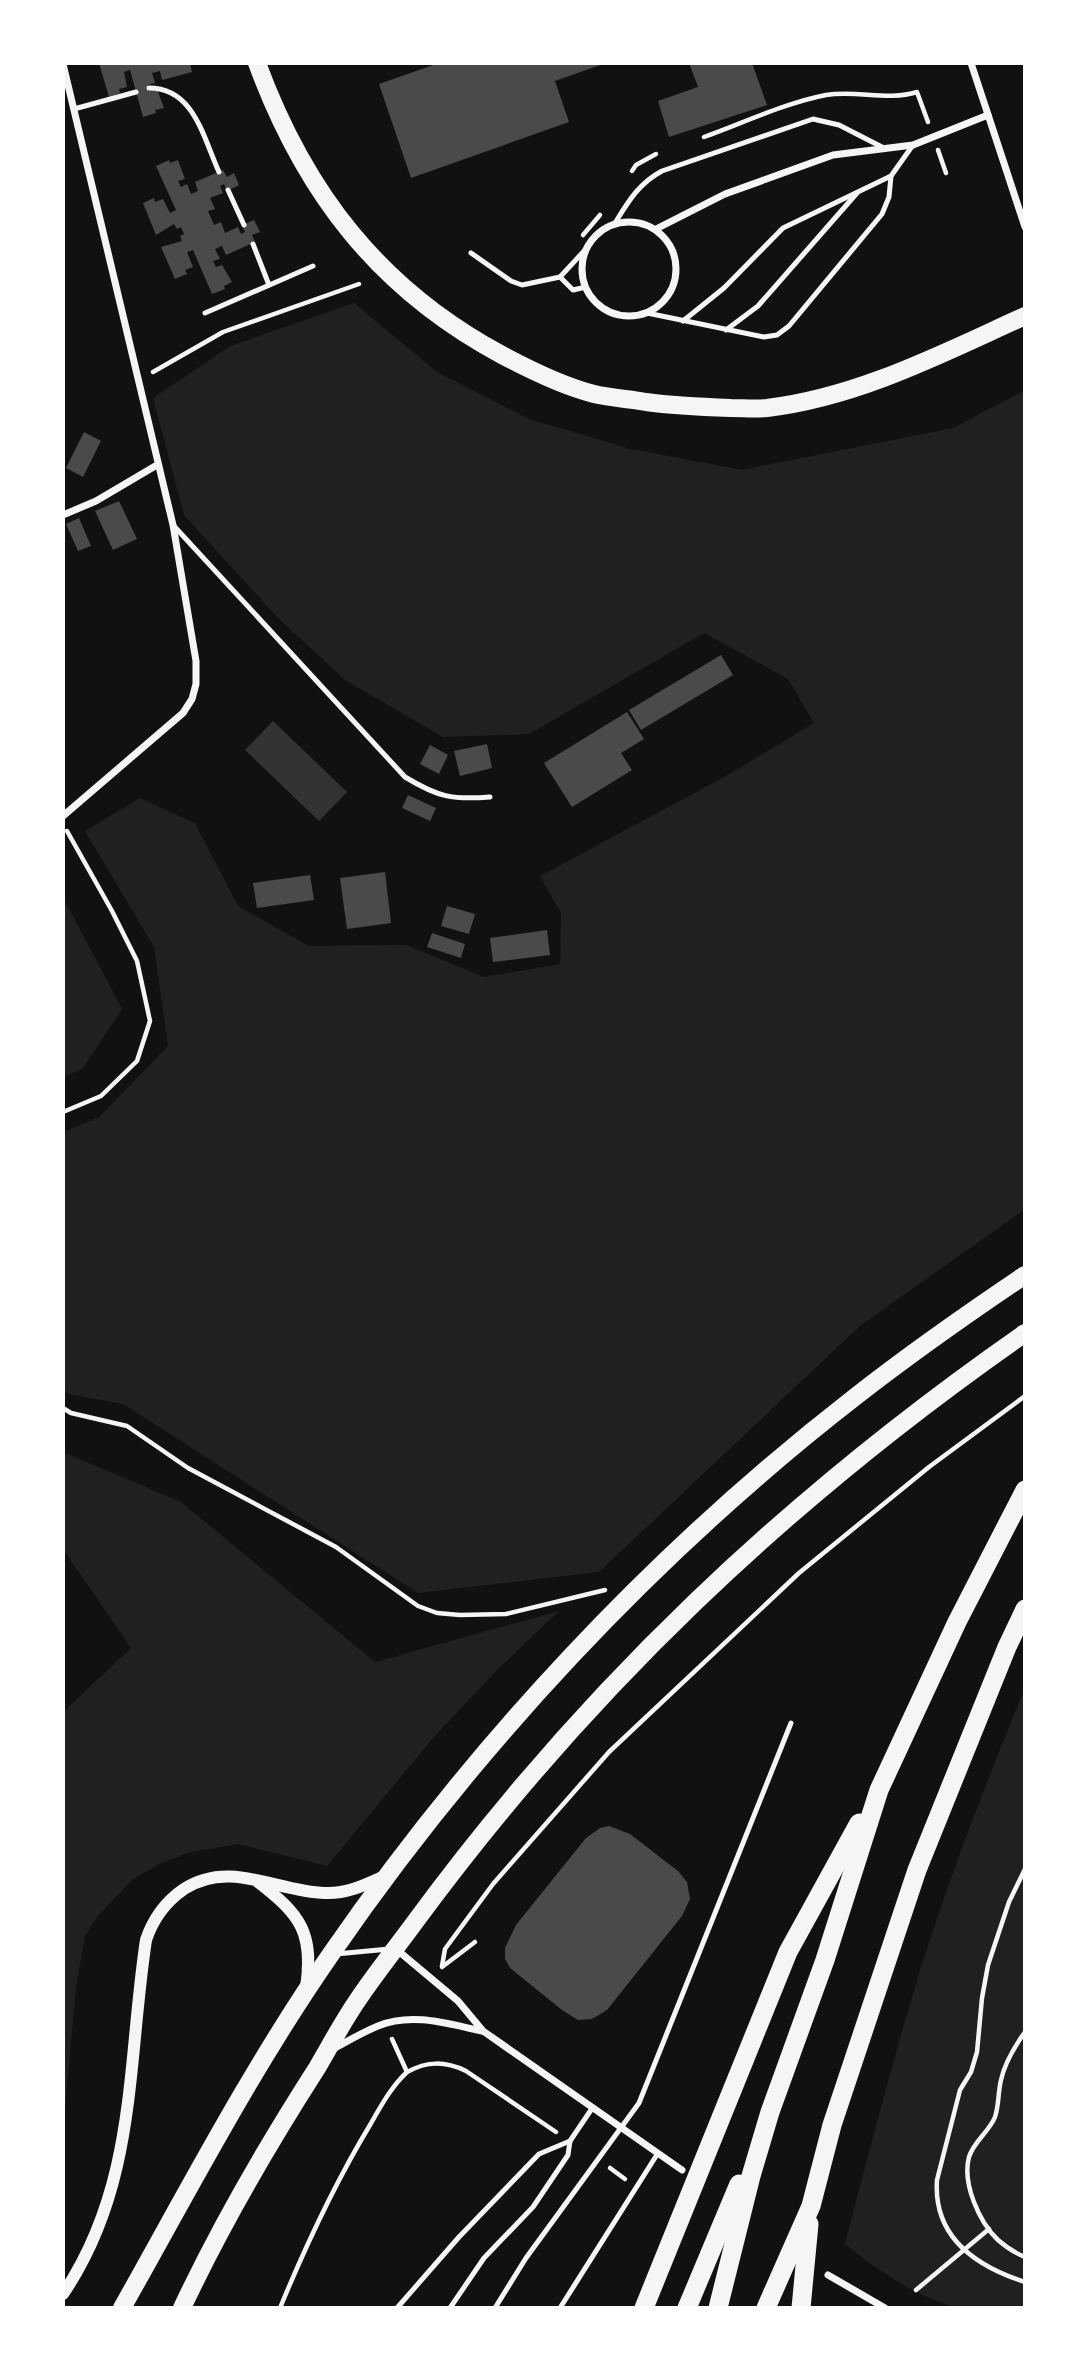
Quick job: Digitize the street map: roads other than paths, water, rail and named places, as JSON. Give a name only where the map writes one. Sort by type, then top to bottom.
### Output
[{"type":"highway","points":[[644,2308],[788,1952],[879,1790],[963,1611],[1025,1490]]},
{"type":"highway","points":[[801,2308],[811,2206],[832,2125],[917,1870],[1007,1647],[1025,1609]]},
{"type":"highway","points":[[718,2308],[770,2112],[824,1960],[879,1790]]},
{"type":"highway","points":[[687,2308],[770,2112]]},
{"type":"highway","points":[[766,2308],[811,2206]]},
{"type":"main road","points":[[257,63],[287,136],[322,196],[364,250],[413,297],[469,337],[529,370],[593,393],[676,407],[766,408],[827,397],[907,370],[1025,316]]},
{"type":"main road","points":[[122,2308],[237,2104],[306,1990],[388,1875],[449,1797],[528,1705],[679,1548],[727,1504],[853,1398],[1025,1275]]},
{"type":"main road","points":[[182,2308],[213,2241],[356,2002],[464,1855],[526,1779],[592,1706],[728,1570],[852,1462],[953,1383],[1025,1333]]},
{"type":"street","points":[[971,63],[1025,227]]},
{"type":"street","points":[[63,64],[173,525],[196,661],[196,684],[192,699],[171,724],[63,816]]},
{"type":"street","points":[[656,229],[725,194],[833,155],[913,145],[988,115]]},
{"type":"street","points":[[615,223],[643,223],[656,229],[672,248],[676,279],[667,297],[647,313],[630,316],[611,313],[596,303],[586,286],[582,267],[585,250],[593,238],[615,223]]},
{"type":"street","points":[[63,515],[96,501],[157,465]]},
{"type":"street","points":[[63,2294],[86,2256],[99,2227],[118,2167],[144,1956],[150,1927],[166,1903],[189,1886],[228,1875],[328,1893],[357,1889],[388,1875]]},
{"type":"street","points":[[255,1880],[286,1907],[302,1927],[309,1950],[306,1990]]},
{"type":"street","points":[[396,1948],[458,2001],[483,2031],[682,2170]]},
{"type":"street","points":[[327,2053],[377,2026],[401,2020],[427,2020],[483,2031]]},
{"type":"street","points":[[828,2275],[885,2308]]},
{"type":"lane","points":[[149,88],[169,91],[180,96],[189,105],[219,172]]},
{"type":"lane","points":[[74,109],[136,92]]},
{"type":"lane","points":[[615,223],[635,192],[648,178],[813,119],[839,125],[882,147]]},
{"type":"lane","points":[[683,321],[724,288],[783,228],[891,176],[913,145]]},
{"type":"lane","points":[[647,313],[764,337],[777,335],[789,326],[882,214],[889,197],[891,176]]},
{"type":"lane","points":[[228,190],[244,225]]},
{"type":"lane","points":[[726,330],[758,306],[859,191]]},
{"type":"lane","points":[[253,244],[269,285]]},
{"type":"lane","points":[[471,253],[519,284],[560,277],[585,250]]},
{"type":"lane","points":[[205,313],[313,266]]},
{"type":"lane","points":[[560,277],[573,290],[586,286]]},
{"type":"lane","points":[[173,525],[405,777],[431,792],[460,800],[490,797]]},
{"type":"lane","points":[[495,2308],[526,2258],[639,2103],[791,1723]]},
{"type":"lane","points":[[330,1955],[396,1948]]},
{"type":"lane","points":[[450,2308],[484,2258],[533,2207],[568,2155],[570,2141],[593,2107]]},
{"type":"lane","points":[[397,2308],[458,2237],[539,2154],[570,2141]]},
{"type":"lane","points":[[559,2308],[658,2153]]}]
